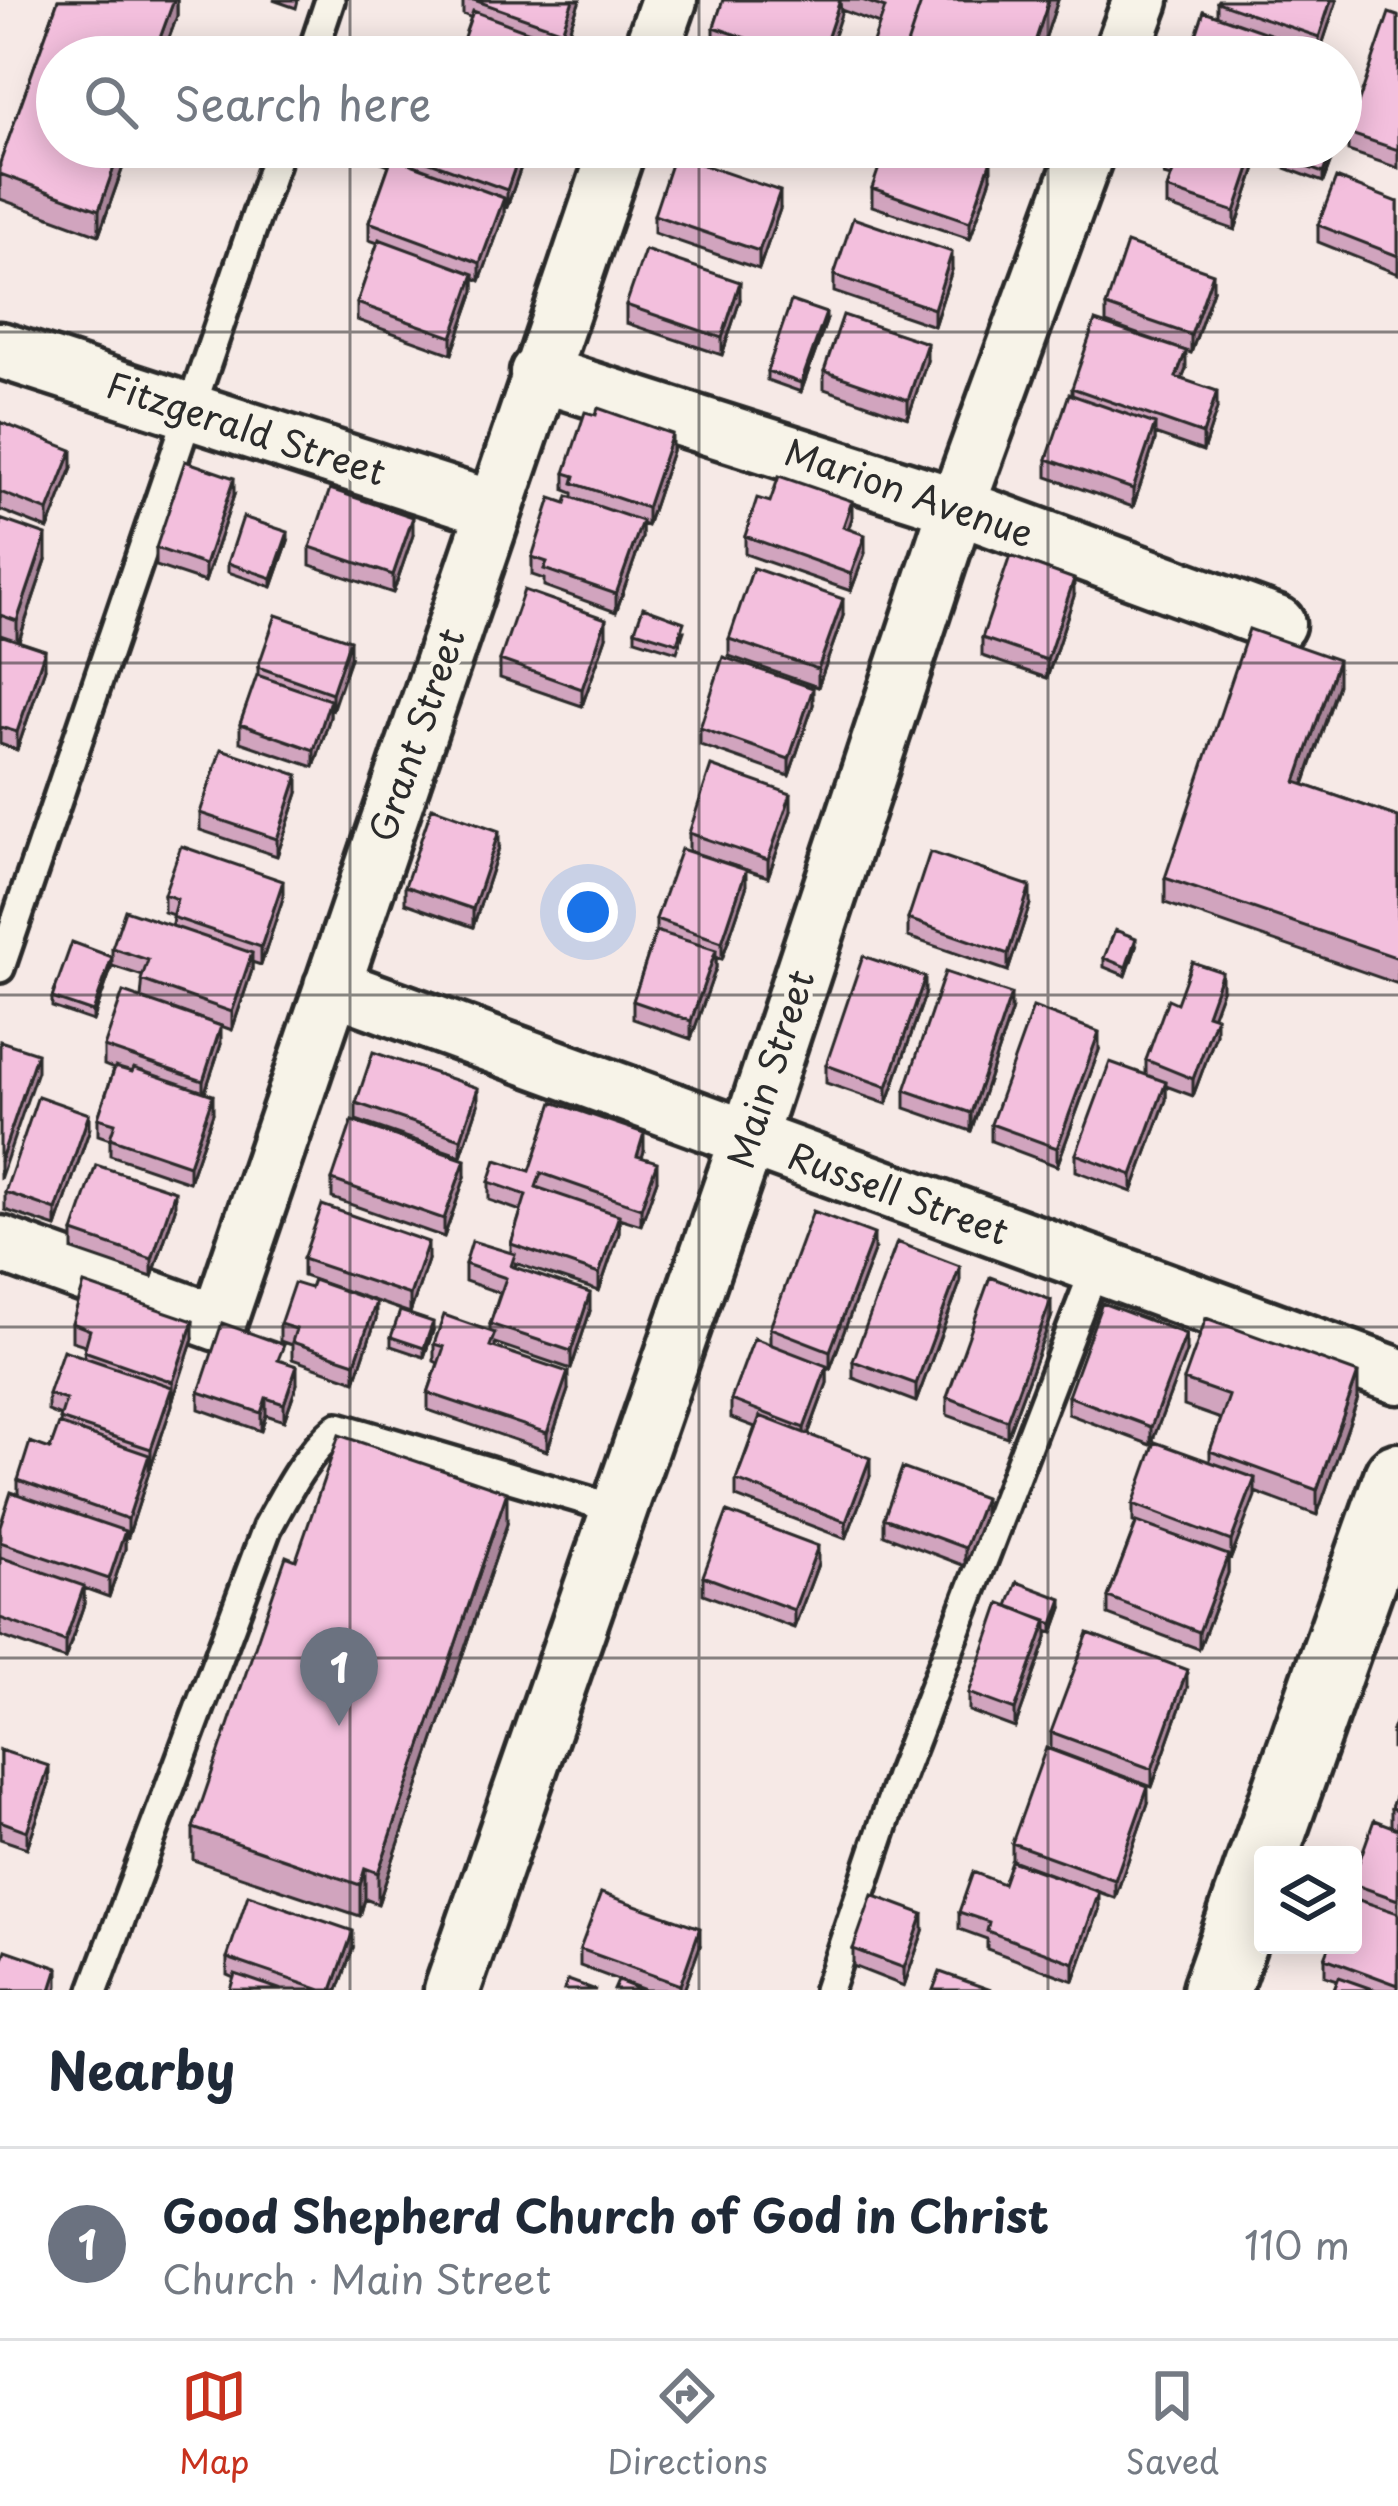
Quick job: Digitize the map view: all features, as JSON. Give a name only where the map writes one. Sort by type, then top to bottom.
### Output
[{"type":"street","points":[[656,36],[669,0]]},
{"type":"street","points":[[1128,36],[1141,0]]},
{"type":"street","name":"Grant Street","points":[[0,1244],[218,1323],[611,168]]},
{"type":"street","name":"Main Street","points":[[452,1990],[748,1139],[957,506],[1080,168]]},
{"type":"street","name":"Fitzgerald Street","points":[[0,350],[493,508]]},
{"type":"street","name":"Marion Avenue","points":[[538,373],[957,506],[1276,624]]},
{"type":"street","name":"Russell Street","points":[[332,986],[1398,1376]]},
{"type":"street","points":[[1267,1846],[1398,1478]]},
{"type":"street","points":[[1216,1990],[1254,1882]]},
{"type":"lane","points":[[318,36],[331,0]]},
{"type":"lane","points":[[0,968],[273,168]]},
{"type":"lane","points":[[828,1990],[900,1776],[1096,1266]]},
{"type":"lane","points":[[94,1990],[267,1528],[298,1470],[322,1441],[338,1427],[619,1510]]},
{"type":"building","points":[[58,0],[174,0],[161,36],[45,36]]},
{"type":"building","points":[[474,0],[573,0],[562,31]]},
{"type":"building","points":[[723,0],[840,0],[828,36],[740,36],[714,27]]},
{"type":"building","points":[[862,0],[922,0],[910,36],[875,36],[885,8]]},
{"type":"building","points":[[922,0],[1049,0],[1037,36],[910,36]]},
{"type":"building","points":[[1218,0],[1331,0],[1319,36]]},
{"type":"building","points":[[473,11],[541,36],[464,36]]},
{"type":"building","points":[[1204,11],[1276,36],[1196,36]]},
{"type":"building","points":[[1389,13],[1398,16],[1398,150],[1362,138],[1362,92]]},
{"type":"building","points":[[36,62],[36,168],[114,168],[99,210],[0,174]]},
{"type":"building","points":[[388,168],[422,168],[504,198],[480,263],[369,222]]},
{"type":"building","points":[[447,168],[515,168],[507,190]]},
{"type":"building","points":[[670,168],[712,168],[780,191],[759,251],[654,215]]},
{"type":"building","points":[[879,168],[988,168],[970,222],[872,188]]},
{"type":"building","points":[[1174,168],[1250,168],[1235,212],[1167,189]]},
{"type":"building","points":[[1336,178],[1398,202],[1398,256],[1318,225]]},
{"type":"building","points":[[853,218],[952,252],[934,309],[834,275]]},
{"type":"building","points":[[379,239],[474,274],[452,337],[357,303]]},
{"type":"building","points":[[1127,243],[1213,273],[1191,335],[1106,306]]},
{"type":"building","points":[[645,250],[740,282],[722,338],[626,305]]},
{"type":"building","points":[[791,301],[826,313],[801,383],[767,371]]},
{"type":"building","points":[[843,315],[927,343],[908,400],[824,371]]},
{"type":"building","points":[[1095,321],[1186,351],[1176,377],[1217,391],[1203,434],[1072,388]]},
{"type":"building","points":[[1069,394],[1155,424],[1133,489],[1047,459]]},
{"type":"building","points":[[598,408],[672,434],[647,508],[573,483],[575,476],[565,473],[585,412],[596,415]]},
{"type":"building","points":[[0,422],[72,450],[48,511],[0,492]]},
{"type":"building","points":[[185,461],[234,478],[205,565],[156,548]]},
{"type":"building","points":[[779,476],[852,501],[843,527],[865,535],[851,574],[745,536],[757,498],[770,502]]},
{"type":"building","points":[[330,489],[413,517],[393,575],[310,547]]},
{"type":"building","points":[[568,496],[642,521],[616,594],[544,569],[547,562],[532,557],[551,498],[566,503]]},
{"type":"building","points":[[243,517],[288,532],[272,578],[228,563]]},
{"type":"building","points":[[0,519],[46,535],[17,621],[0,615]]},
{"type":"building","points":[[1010,556],[1074,579],[1047,660],[982,638]]},
{"type":"building","points":[[753,568],[843,599],[818,669],[729,639]]},
{"type":"building","points":[[524,590],[606,619],[582,689],[500,660]]},
{"type":"building","points":[[643,607],[684,622],[677,643],[635,630]]},
{"type":"building","points":[[276,615],[350,640],[332,693],[258,667]]},
{"type":"building","points":[[1249,629],[1338,660],[1296,782],[1398,817],[1398,958],[1165,878]]},
{"type":"building","points":[[0,635],[45,650],[17,732],[0,727]]},
{"type":"building","points":[[723,657],[813,688],[789,759],[700,728]]},
{"type":"building","points":[[257,675],[330,700],[314,750],[240,724]]},
{"type":"building","points":[[221,749],[298,775],[277,839],[200,813]]},
{"type":"building","points":[[711,766],[791,794],[768,860],[689,833]]},
{"type":"building","points":[[432,807],[499,831],[473,909],[405,886]]},
{"type":"building","points":[[181,846],[283,881],[261,947],[172,917],[177,899],[164,894]]},
{"type":"building","points":[[681,849],[746,870],[722,942],[656,919]]},
{"type":"building","points":[[930,852],[1030,886],[1008,954],[908,919]]},
{"type":"building","points":[[125,910],[252,953],[232,1012],[141,980],[148,960],[112,948]]},
{"type":"building","points":[[1115,930],[1136,938],[1126,967],[1104,958]]},
{"type":"building","points":[[656,931],[716,950],[691,1021],[633,1001]]},
{"type":"building","points":[[72,942],[112,957],[93,1012],[52,998]]},
{"type":"building","points":[[863,956],[925,977],[887,1087],[826,1065]]},
{"type":"building","points":[[1192,962],[1222,972],[1207,1014],[1216,1017],[1193,1079],[1146,1060],[1168,999],[1177,1003]]},
{"type":"building","points":[[945,972],[1011,994],[971,1113],[905,1090]]},
{"type":"building","points":[[123,992],[221,1026],[203,1081],[104,1047]]},
{"type":"building","points":[[1033,1007],[1099,1032],[1057,1148],[991,1124]]},
{"type":"building","points":[[0,1041],[37,1053],[0,1162]]},
{"type":"building","points":[[373,1052],[478,1088],[461,1139],[356,1103]]},
{"type":"building","points":[[1110,1062],[1166,1082],[1132,1175],[1076,1154]]},
{"type":"building","points":[[115,1067],[132,1072],[134,1068],[213,1095],[189,1165],[110,1138],[115,1123],[98,1118]]},
{"type":"building","points":[[38,1096],[89,1114],[56,1210],[5,1192]]},
{"type":"building","points":[[553,1102],[644,1133],[637,1156],[657,1162],[641,1208],[541,1173],[536,1187],[619,1215],[599,1274],[511,1244],[526,1195],[489,1182],[496,1160],[530,1171]]},
{"type":"building","points":[[352,1121],[465,1160],[444,1219],[332,1180]]},
{"type":"building","points":[[96,1165],[175,1191],[152,1259],[73,1232]]},
{"type":"building","points":[[322,1205],[428,1242],[410,1295],[303,1259]]},
{"type":"building","points":[[813,1211],[874,1234],[830,1351],[770,1328]]},
{"type":"building","points":[[472,1241],[515,1254],[511,1266],[590,1293],[571,1351],[490,1324],[506,1278],[465,1264]]},
{"type":"building","points":[[897,1242],[960,1266],[916,1384],[853,1361]]},
{"type":"building","points":[[990,1277],[1051,1300],[1007,1420],[947,1397]]},
{"type":"building","points":[[313,1280],[376,1302],[355,1363],[292,1342],[296,1329],[280,1324],[294,1283],[310,1288]]},
{"type":"building","points":[[84,1284],[193,1321],[173,1382],[84,1351],[90,1330],[72,1323]]},
{"type":"building","points":[[1102,1303],[1186,1334],[1151,1427],[1068,1396]]},
{"type":"building","points":[[400,1311],[433,1322],[424,1348],[391,1337]]},
{"type":"building","points":[[444,1315],[495,1333],[490,1346],[568,1372],[547,1433],[428,1393],[444,1347],[434,1344]]},
{"type":"building","points":[[1206,1318],[1358,1373],[1317,1490],[1210,1451],[1229,1396],[1184,1380]]},
{"type":"building","points":[[222,1323],[284,1345],[278,1360],[297,1366],[284,1404],[266,1398],[261,1413],[199,1392]]},
{"type":"building","points":[[754,1338],[827,1366],[804,1428],[731,1400]]},
{"type":"building","points":[[63,1350],[172,1387],[151,1449],[60,1419],[66,1400],[48,1394]]},
{"type":"building","points":[[760,1416],[870,1458],[846,1522],[736,1480]]},
{"type":"building","points":[[59,1424],[149,1455],[128,1519],[18,1480],[30,1442],[50,1449]]},
{"type":"building","points":[[339,1435],[507,1492],[378,1873],[365,1868],[360,1885],[193,1828],[286,1556],[296,1560]]},
{"type":"building","points":[[1155,1442],[1255,1478],[1231,1541],[1133,1504]]},
{"type":"building","points":[[902,1468],[984,1498],[965,1548],[884,1518]]},
{"type":"building","points":[[11,1492],[125,1531],[109,1579],[0,1542]]},
{"type":"building","points":[[727,1512],[818,1546],[794,1610],[703,1576]]},
{"type":"building","points":[[1137,1522],[1228,1555],[1199,1632],[1108,1597]]},
{"type":"building","points":[[0,1557],[84,1586],[65,1641],[0,1618]]},
{"type":"building","points":[[1017,1582],[1062,1599],[1053,1624],[1008,1606]]},
{"type":"building","points":[[1000,1603],[1047,1620],[1015,1710],[969,1693]]},
{"type":"building","points":[[1088,1633],[1187,1670],[1152,1769],[1051,1732]]},
{"type":"building","points":[[1046,1748],[1148,1786],[1115,1880],[1012,1843]]},
{"type":"building","points":[[0,1750],[49,1766],[27,1831],[0,1821]]},
{"type":"building","points":[[1374,1820],[1398,1829],[1398,1900],[1362,1887],[1362,1854]]},
{"type":"building","points":[[1011,1861],[1099,1892],[1074,1963],[987,1931],[989,1922],[959,1912],[973,1872],[1003,1884]]},
{"type":"building","points":[[601,1893],[700,1928],[680,1985],[580,1949]]},
{"type":"building","points":[[248,1895],[353,1931],[332,1990],[227,1958]]},
{"type":"building","points":[[872,1895],[923,1914],[904,1968],[853,1949]]},
{"type":"building","points":[[1362,1901],[1398,1913],[1398,1985],[1325,1958],[1327,1954],[1362,1954]]},
{"type":"building","points":[[6,1950],[58,1968],[51,1990],[0,1990]]},
{"type":"building","points":[[940,1972],[991,1990],[933,1990]]},
{"type":"building","points":[[235,1974],[282,1990],[230,1990]]},
{"type":"building","points":[[1339,1977],[1376,1990],[1334,1990]]},
{"type":"building","points":[[568,1980],[596,1990],[564,1990]]},
{"type":"building","points":[[618,1981],[642,1990],[614,1990]]},
{"type":"place","name":"Good Shepherd Church of God in Christ","points":[[339,1726]]}]
